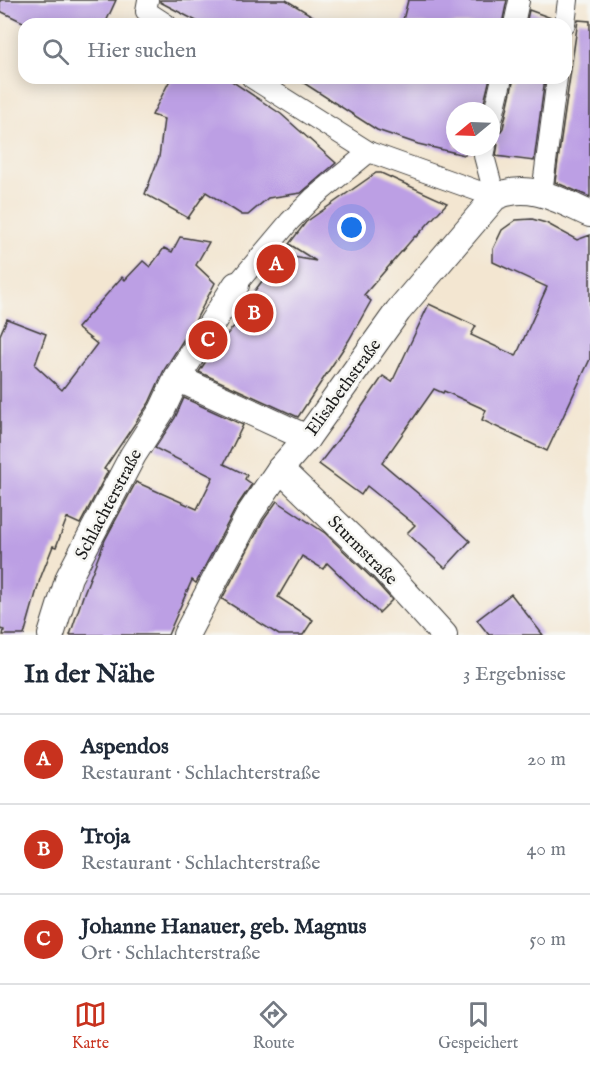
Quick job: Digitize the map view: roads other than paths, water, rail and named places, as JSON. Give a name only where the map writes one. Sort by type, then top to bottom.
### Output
[{"type":"street","points":[[516,18],[520,0]]},
{"type":"street","points":[[566,18],[568,0]]},
{"type":"street","points":[[147,6],[160,18]]},
{"type":"street","points":[[261,84],[369,152],[495,197],[510,190],[542,193],[590,214]]},
{"type":"street","points":[[496,102],[501,84]]},
{"type":"street","points":[[542,193],[556,84]]},
{"type":"street","name":"Schlachterstraße","points":[[51,635],[69,577],[133,455],[162,410],[177,378],[236,285],[290,221],[313,198],[369,152]]},
{"type":"street","points":[[484,156],[495,197]]},
{"type":"street","name":"Elisabethstraße","points":[[186,635],[250,513],[280,469],[307,438],[398,311],[495,197]]},
{"type":"street","points":[[177,378],[307,438]]},
{"type":"street","name":"Sturmstraße","points":[[280,469],[384,569],[444,635]]},
{"type":"place","name":"Aspendos","points":[[276,264]]},
{"type":"place","name":"Troja","points":[[254,313]]},
{"type":"place","name":"Johanne Hanauer, geb. Magnus","points":[[208,340]]}]
